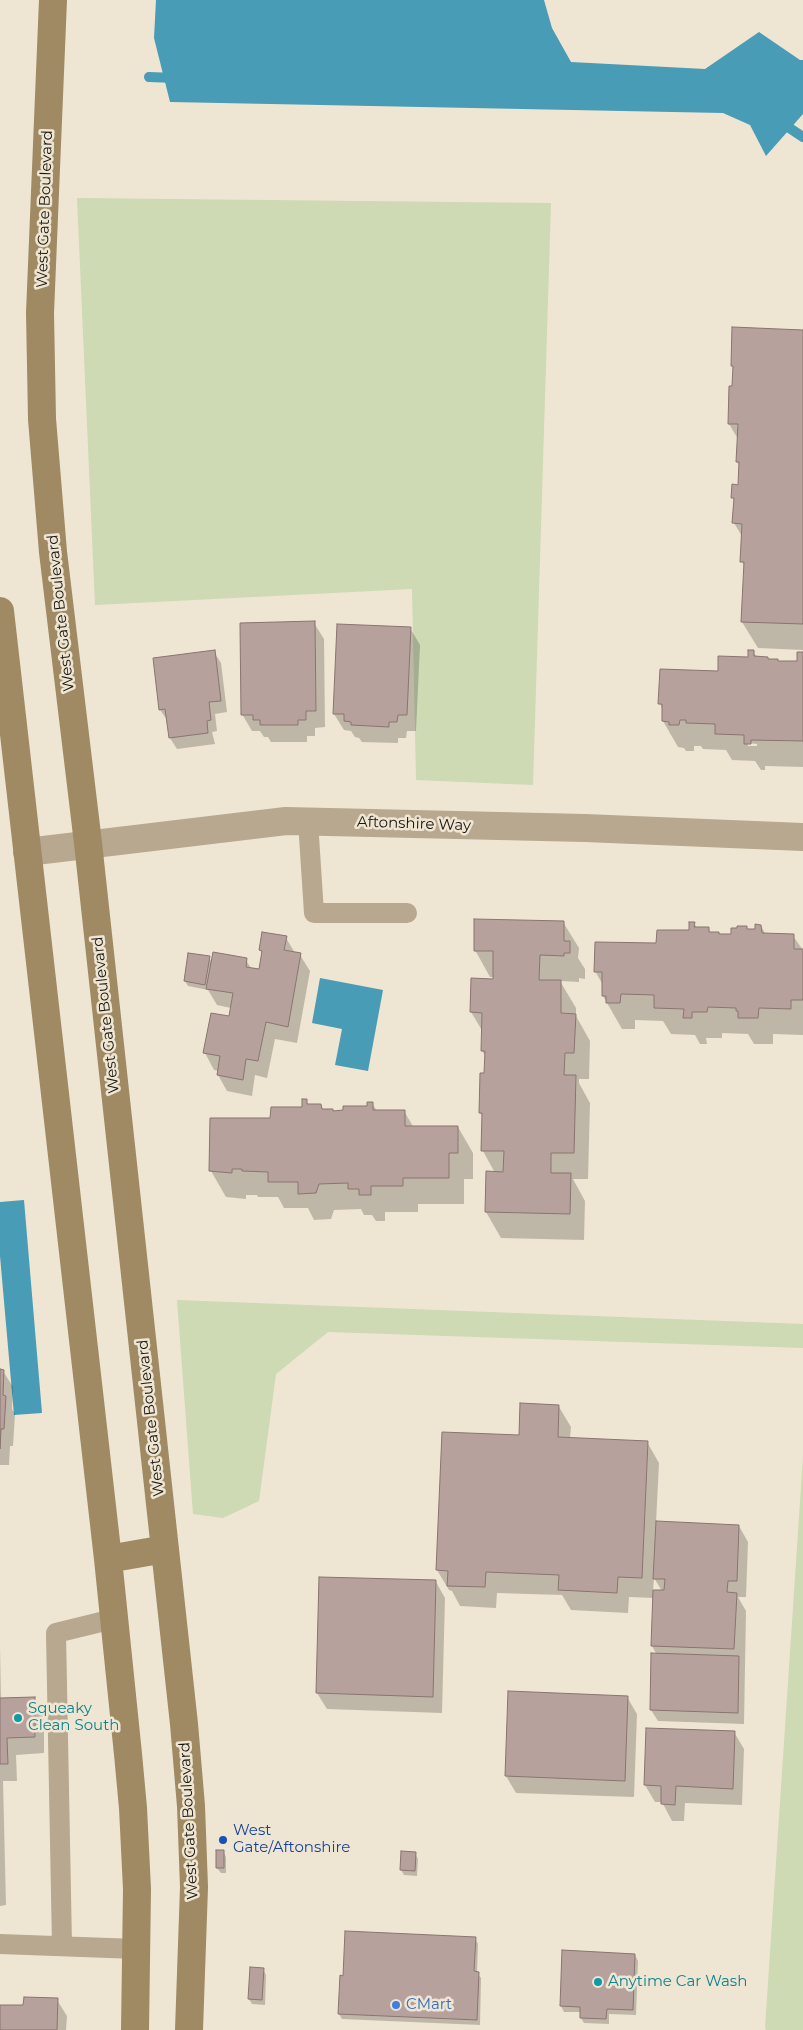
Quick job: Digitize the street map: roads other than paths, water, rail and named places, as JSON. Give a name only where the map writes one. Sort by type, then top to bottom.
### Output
[{"type":"main road","name":"West Gate Boulevard","points":[[53,0],[40,313],[42,419],[53,552],[88,843],[191,1806],[194,1887],[189,2030]]},
{"type":"main road","points":[[0,611],[108,1559],[133,1808],[136,1889],[135,2030]]},
{"type":"main road","points":[[108,1559],[165,1549]]},
{"type":"street","name":"Aftonshire Way","points":[[27,852],[88,843],[286,821],[585,828],[803,837]]},
{"type":"lane","points":[[308,821],[314,913],[407,914]]},
{"type":"lane","points":[[62,1946],[56,1633],[114,1620]]},
{"type":"lane","points":[[0,1944],[136,1949]]},
{"type":"water","points":[[156,0],[544,0],[552,28],[571,62],[705,69],[759,32],[800,60],[803,60],[803,114],[766,156],[750,125],[723,113],[170,102],[154,38]]},
{"type":"water","points":[[320,978],[383,990],[368,1071],[335,1065],[342,1029],[312,1023]]},
{"type":"water","points":[[24,1200],[42,1413],[14,1415],[0,1256],[0,1202]]},
{"type":"waterway","points":[[149,77],[175,78]]},
{"type":"waterway","points":[[779,121],[803,137]]},
{"type":"place","name":"Squeaky Clean South","points":[[18,1718]]},
{"type":"place","name":"West Gate/Aftonshire","points":[[223,1840]]},
{"type":"place","name":"Anytime Car Wash","points":[[598,1982]]},
{"type":"place","name":"CMart","points":[[396,2005]]}]
